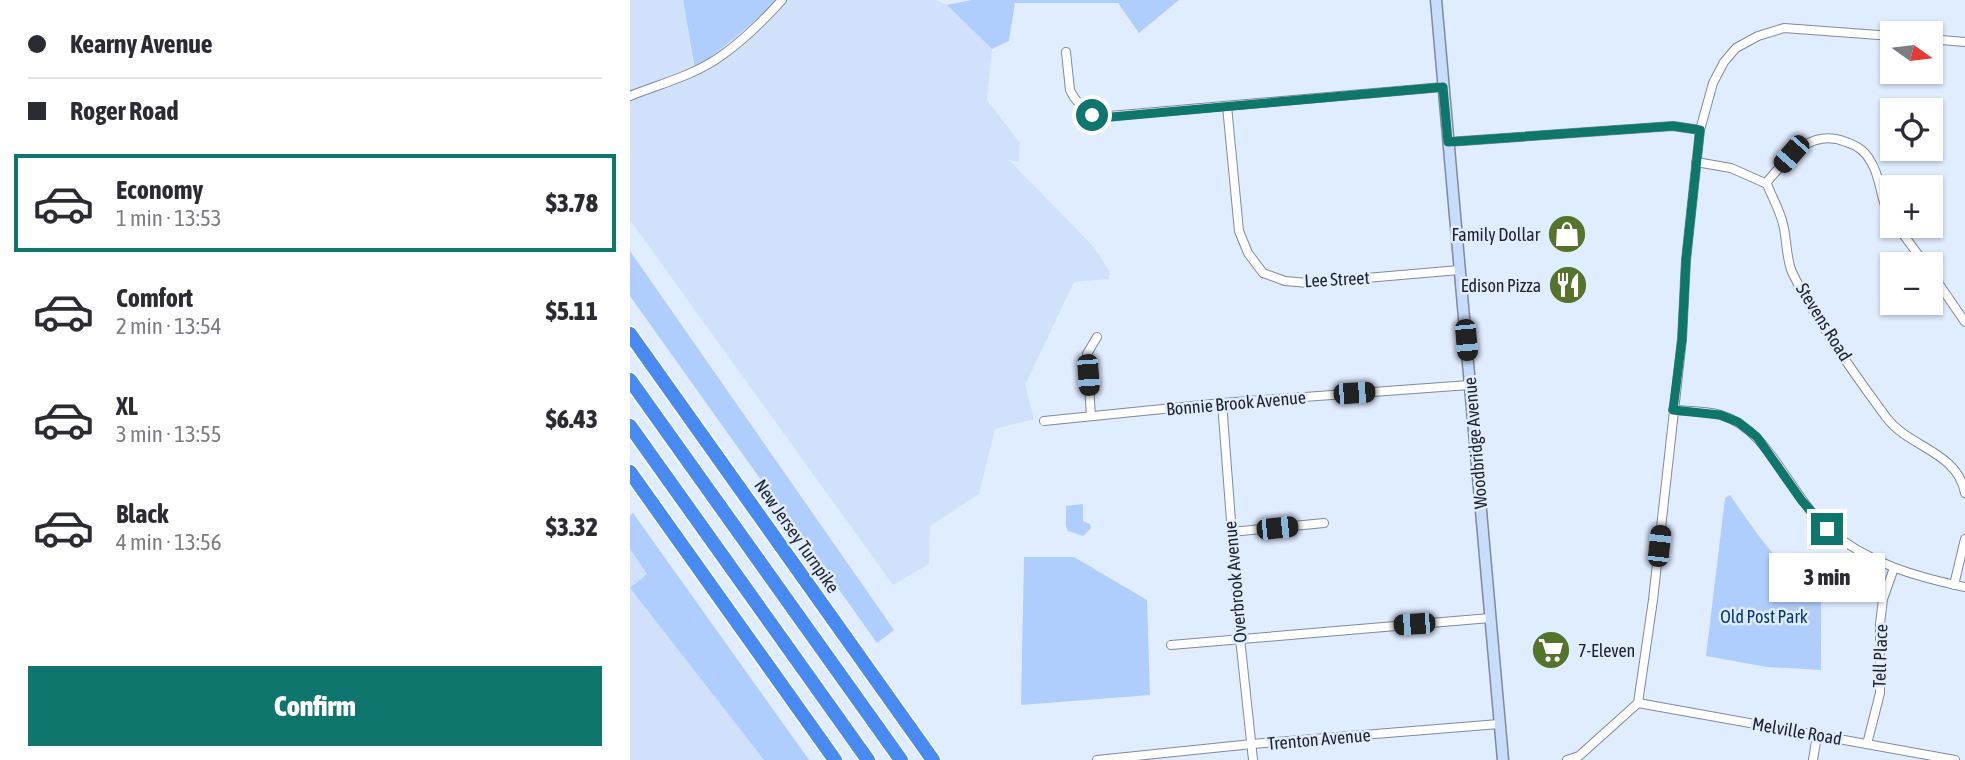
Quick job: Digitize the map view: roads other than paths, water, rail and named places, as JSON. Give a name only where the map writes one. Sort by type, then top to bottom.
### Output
[{"type":"highway","name":"New Jersey Turnpike","points":[[630,334],[933,760]]},
{"type":"highway","points":[[630,380],[901,760]]},
{"type":"highway","points":[[630,426],[868,760]]},
{"type":"highway","points":[[630,472],[835,760]]},
{"type":"main road","name":"Woodbridge Avenue","points":[[1436,0],[1503,760]]},
{"type":"street","points":[[630,96],[720,57],[764,20],[782,0]]},
{"type":"street","points":[[1567,760],[1579,756],[1639,703],[1682,339],[1686,260],[1696,162],[1700,130],[1713,83],[1724,62],[1737,48],[1758,36],[1784,28],[1880,35]]},
{"type":"street","points":[[1943,40],[1965,42]]},
{"type":"street","points":[[1066,52],[1072,96],[1098,117],[1443,87]]},
{"type":"street","name":"Lee Street","points":[[1227,106],[1239,231],[1248,253],[1264,273],[1285,281],[1308,283],[1459,270]]},
{"type":"street","points":[[1448,142],[1673,126],[1700,130]]},
{"type":"street","points":[[1696,162],[1731,169],[1766,183],[1791,154],[1804,144],[1821,138],[1837,138],[1855,145],[1872,163],[1880,191]]},
{"type":"street","name":"Stevens Road","points":[[1766,183],[1783,222],[1791,270],[1821,321],[1888,420],[1913,442],[1943,457],[1958,472],[1965,493]]},
{"type":"street","points":[[1943,287],[1962,310],[1965,322]]},
{"type":"street","points":[[1091,416],[1087,355],[1097,338]]},
{"type":"street","name":"Bonnie Brook Avenue","points":[[1044,421],[1222,403],[1469,384]]},
{"type":"street","name":"Overbrook Avenue","points":[[1222,403],[1240,638],[1253,760]]},
{"type":"street","points":[[1673,410],[1720,415],[1738,422],[1757,437],[1802,501],[1827,529],[1859,553],[1894,568],[1965,587]]},
{"type":"street","points":[[1231,532],[1324,523]]},
{"type":"street","points":[[1954,585],[1965,539]]},
{"type":"street","name":"Tell Place","points":[[1867,744],[1880,693],[1880,624],[1883,599],[1894,568]]},
{"type":"street","points":[[1171,645],[1490,618]]},
{"type":"street","name":"Melville Road","points":[[1639,703],[1955,760]]},
{"type":"street","name":"Trenton Avenue","points":[[1097,760],[1499,723]]},
{"type":"street","points":[[1812,760],[1817,735]]},
{"type":"place","name":"Family Dollar","points":[[1567,234]]},
{"type":"place","name":"Edison Pizza","points":[[1568,285]]},
{"type":"place","name":"7-Eleven","points":[[1551,650]]},
{"type":"park label","name":"Old Post Park","points":[[1764,616]]}]
